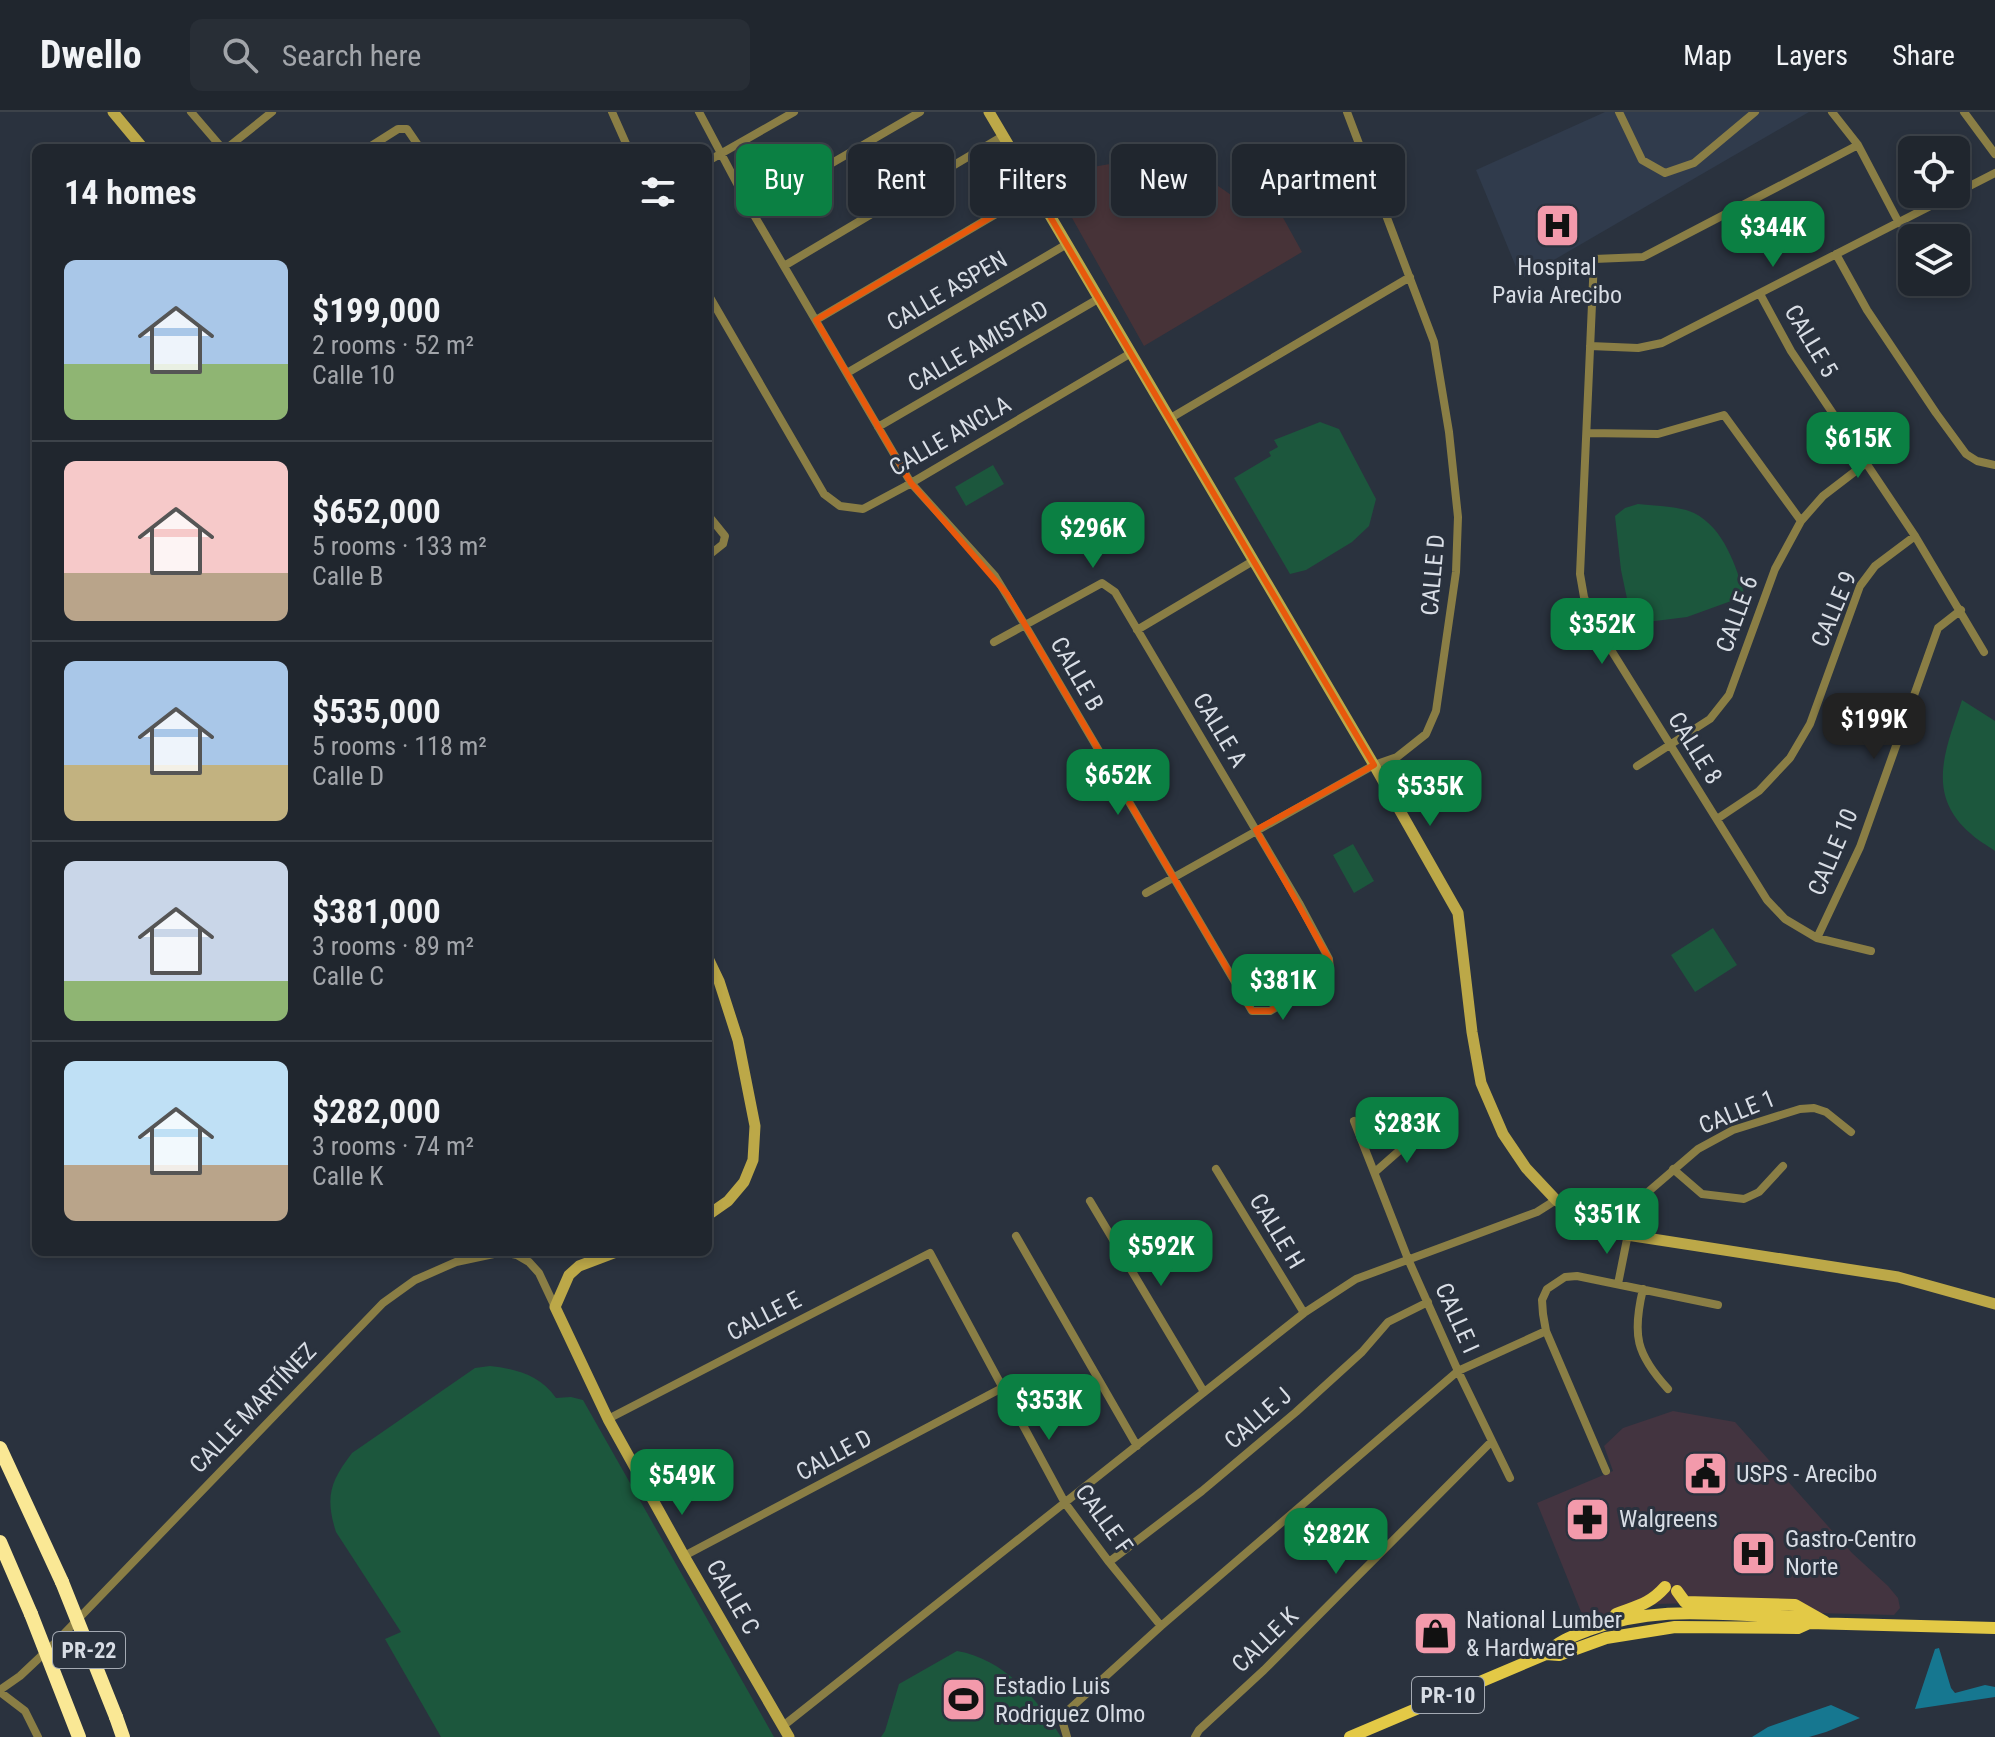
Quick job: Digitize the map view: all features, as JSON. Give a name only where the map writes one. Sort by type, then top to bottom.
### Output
[{"type":"highway","name":"PR-22","points":[[0,1448],[62,1582],[123,1737]]},
{"type":"highway","name":"PR-22","points":[[0,1542],[79,1737]]},
{"type":"main road","points":[[1602,1625],[1612,1615],[1646,1604],[1671,1589],[1685,1602],[1795,1605],[1827,1623]]},
{"type":"main road","name":"PR-10","points":[[1350,1737],[1546,1654],[1555,1645],[1602,1625],[1628,1618],[1675,1612],[1798,1617],[1809,1623]]},
{"type":"main road","name":"PR-10","points":[[1546,1654],[1559,1655],[1606,1638],[1675,1627],[1798,1628],[1809,1623],[1827,1623],[1995,1628]]},
{"type":"street","points":[[113,112],[140,144]]},
{"type":"street","points":[[191,112],[220,144]]},
{"type":"street","points":[[229,144],[272,112]]},
{"type":"street","points":[[612,112],[626,144]]},
{"type":"street","name":"CALLE B","points":[[699,112],[736,183]]},
{"type":"street","points":[[712,159],[794,112]]},
{"type":"street","points":[[832,163],[920,112]]},
{"type":"street","points":[[989,112],[1008,144]]},
{"type":"street","name":"CALLE D","points":[[1146,893],[1374,765],[1397,757],[1426,734],[1436,711],[1456,572],[1458,517],[1443,388],[1434,342],[1347,112]]},
{"type":"street","points":[[1619,112],[1642,160],[1665,173],[1694,163],[1755,112]]},
{"type":"street","points":[[1832,112],[1858,145],[1899,223]]},
{"type":"street","points":[[1964,112],[1995,154]]},
{"type":"street","points":[[374,144],[398,129],[407,129],[417,144]]},
{"type":"street","points":[[784,266],[1003,136]]},
{"type":"street","name":"CALLE 8","points":[[1858,145],[1643,257],[1594,259],[1580,574],[1593,621],[1767,900],[1785,919],[1817,938],[1871,951]]},
{"type":"street","points":[[1970,186],[1995,173]]},
{"type":"street","points":[[1590,346],[1638,348],[1662,343],[1928,208]]},
{"type":"street","name":"CALLE B","points":[[755,216],[911,483],[995,576],[1240,992]]},
{"type":"street","points":[[816,320],[993,216]]},
{"type":"street","points":[[1050,216],[1458,913],[1481,1083],[1503,1134],[1526,1168],[1556,1200],[1584,1218],[1627,1235],[1898,1277],[1995,1304]]},
{"type":"street","name":"CALLE ASPEN","points":[[847,373],[1067,244]]},
{"type":"street","points":[[1836,254],[1867,310],[1966,454],[1977,461],[1995,465]]},
{"type":"street","points":[[1169,419],[1410,277]]},
{"type":"street","name":"CALLE 5","points":[[1760,294],[1791,351],[1915,536],[1984,652]]},
{"type":"street","name":"CALLE AMISTAD","points":[[878,427],[1098,299]]},
{"type":"street","name":"CALLE ANCLA","points":[[712,301],[824,494],[840,506],[863,509],[1131,353]]},
{"type":"street","points":[[1587,433],[1658,434],[1724,415],[1801,521]]},
{"type":"street","name":"CALLE 6","points":[[1637,766],[1710,719],[1729,695],[1775,569],[1801,521],[1823,496],[1866,463]]},
{"type":"street","points":[[712,520],[725,536],[723,544],[712,553]]},
{"type":"street","name":"CALLE 9","points":[[1717,819],[1759,791],[1790,758],[1810,724],[1860,586],[1875,566],[1915,536]]},
{"type":"street","points":[[994,642],[1102,583],[1115,592],[1137,630],[1253,561]]},
{"type":"street","name":"CALLE 10","points":[[1817,938],[1860,847],[1938,628],[1961,610]]},
{"type":"street","name":"CALLE A","points":[[1137,630],[1329,959],[1330,970],[1317,983],[1270,1011],[1252,1011],[1240,992]]},
{"type":"street","points":[[712,966],[738,1040],[755,1126],[753,1160],[744,1182],[728,1201],[712,1212]]},
{"type":"street","name":"CALLE 1","points":[[1618,1284],[1633,1209],[1641,1198],[1698,1149],[1733,1130],[1800,1109],[1814,1108],[1826,1112],[1851,1132]]},
{"type":"street","name":"CALLE I","points":[[1354,1121],[1408,1259],[1510,1478]]},
{"type":"street","points":[[1375,1172],[1417,1135]]},
{"type":"street","points":[[1673,1169],[1702,1194],[1744,1199],[1759,1192],[1783,1166]]},
{"type":"street","name":"CALLE H","points":[[1216,1169],[1304,1313]]},
{"type":"street","points":[[786,1732],[1065,1503],[1304,1313],[1356,1279],[1537,1212],[1556,1200]]},
{"type":"street","points":[[1090,1201],[1204,1392]]},
{"type":"street","points":[[1016,1236],[1137,1446]]},
{"type":"street","name":"CALLE E","points":[[608,1419],[930,1253],[934,1260]]},
{"type":"street","name":"CALLE MARTÍNEZ","points":[[0,1691],[55,1643],[383,1303],[415,1280],[456,1262],[484,1256]]},
{"type":"street","name":"CALLE MARTÍNEZ","points":[[519,1256],[539,1273],[555,1307]]},
{"type":"street","points":[[555,1307],[569,1275],[579,1266],[605,1256]]},
{"type":"street","name":"CALLE F","points":[[934,1260],[1065,1503],[1161,1626]]},
{"type":"street","points":[[1606,1471],[1546,1331],[1542,1300],[1547,1289],[1565,1277],[1577,1276],[1718,1305]]},
{"type":"street","points":[[1643,1289],[1637,1313],[1637,1335],[1651,1370],[1668,1389]]},
{"type":"street","name":"CALLE J","points":[[1109,1562],[1202,1491],[1296,1412],[1362,1352],[1388,1322],[1428,1302]]},
{"type":"street","name":"CALLE C","points":[[555,1307],[608,1419],[786,1732]]},
{"type":"street","points":[[1067,1737],[1063,1715],[1161,1626],[1458,1371],[1546,1331]]},
{"type":"street","name":"CALLE D","points":[[684,1556],[1002,1388]]},
{"type":"street","name":"CALLE K","points":[[1197,1733],[1492,1441]]},
{"type":"street","points":[[0,1691],[25,1711],[38,1737]]},
{"type":"highlighted area","points":[[1035,191],[1374,765],[1256,830],[1329,959],[1330,970],[1317,983],[1270,1011],[1252,1011],[1007,594],[911,483],[816,320]]},
{"type":"shaded area","name":"Hospital Pavia Arecibo","points":[[1605,112],[1809,112],[1521,279],[1476,170]]},
{"type":"shaded area","points":[[1111,164],[1111,216],[1216,216],[1216,184],[1232,196],[1232,216],[1282,216],[1302,252],[1144,346],[1071,216],[1095,216],[1095,167]]},
{"type":"shaded area","points":[[1673,1411],[1735,1422],[1852,1553],[1898,1598],[1900,1608],[1894,1615],[1815,1613],[1693,1603],[1658,1604],[1622,1611],[1586,1624],[1537,1503],[1613,1471],[1604,1446],[1623,1428]]},
{"type":"green space","points":[[1320,422],[1339,429],[1376,499],[1369,526],[1352,542],[1306,570],[1290,574],[1234,478],[1271,456],[1269,452],[1278,447],[1274,440]]},
{"type":"green space","points":[[993,465],[1004,484],[966,506],[955,487]]},
{"type":"green space","points":[[1638,504],[1681,509],[1704,520],[1727,549],[1745,596],[1687,617],[1639,623],[1630,613],[1615,516],[1625,508]]},
{"type":"green space","points":[[1962,700],[1995,721],[1995,851],[1973,836],[1956,818],[1943,786],[1946,752]]},
{"type":"green space","points":[[1353,844],[1374,881],[1354,893],[1333,855]]},
{"type":"green space","points":[[1713,928],[1737,965],[1695,992],[1671,955]]},
{"type":"green space","points":[[490,1366],[527,1374],[543,1384],[556,1398],[583,1400],[774,1737],[441,1737],[385,1639],[401,1632],[336,1532],[330,1499],[334,1482],[352,1453],[475,1368]]},
{"type":"green space","name":"Estadio Luis Rodriguez Olmo","points":[[957,1651],[990,1662],[1018,1682],[1061,1737],[881,1737],[899,1684]]},
{"type":"water","points":[[1939,1648],[1955,1693],[1985,1685],[1995,1687],[1995,1697],[1915,1709],[1935,1649]]},
{"type":"water","points":[[1831,1705],[1860,1718],[1809,1737],[1752,1737],[1768,1727]]},
{"type":"place","name":"Hospital Pavia Arecibo","points":[[1557,225]]},
{"type":"place","name":"USPS - Arecibo","points":[[1705,1474]]},
{"type":"place","name":"Walgreens","points":[[1588,1519]]},
{"type":"place","name":"Gastro-Centro Norte","points":[[1754,1553]]},
{"type":"place","name":"National Lumber & Hardware","points":[[1435,1634]]},
{"type":"place","name":"Estadio Luis Rodriguez Olmo","points":[[964,1700]]}]
